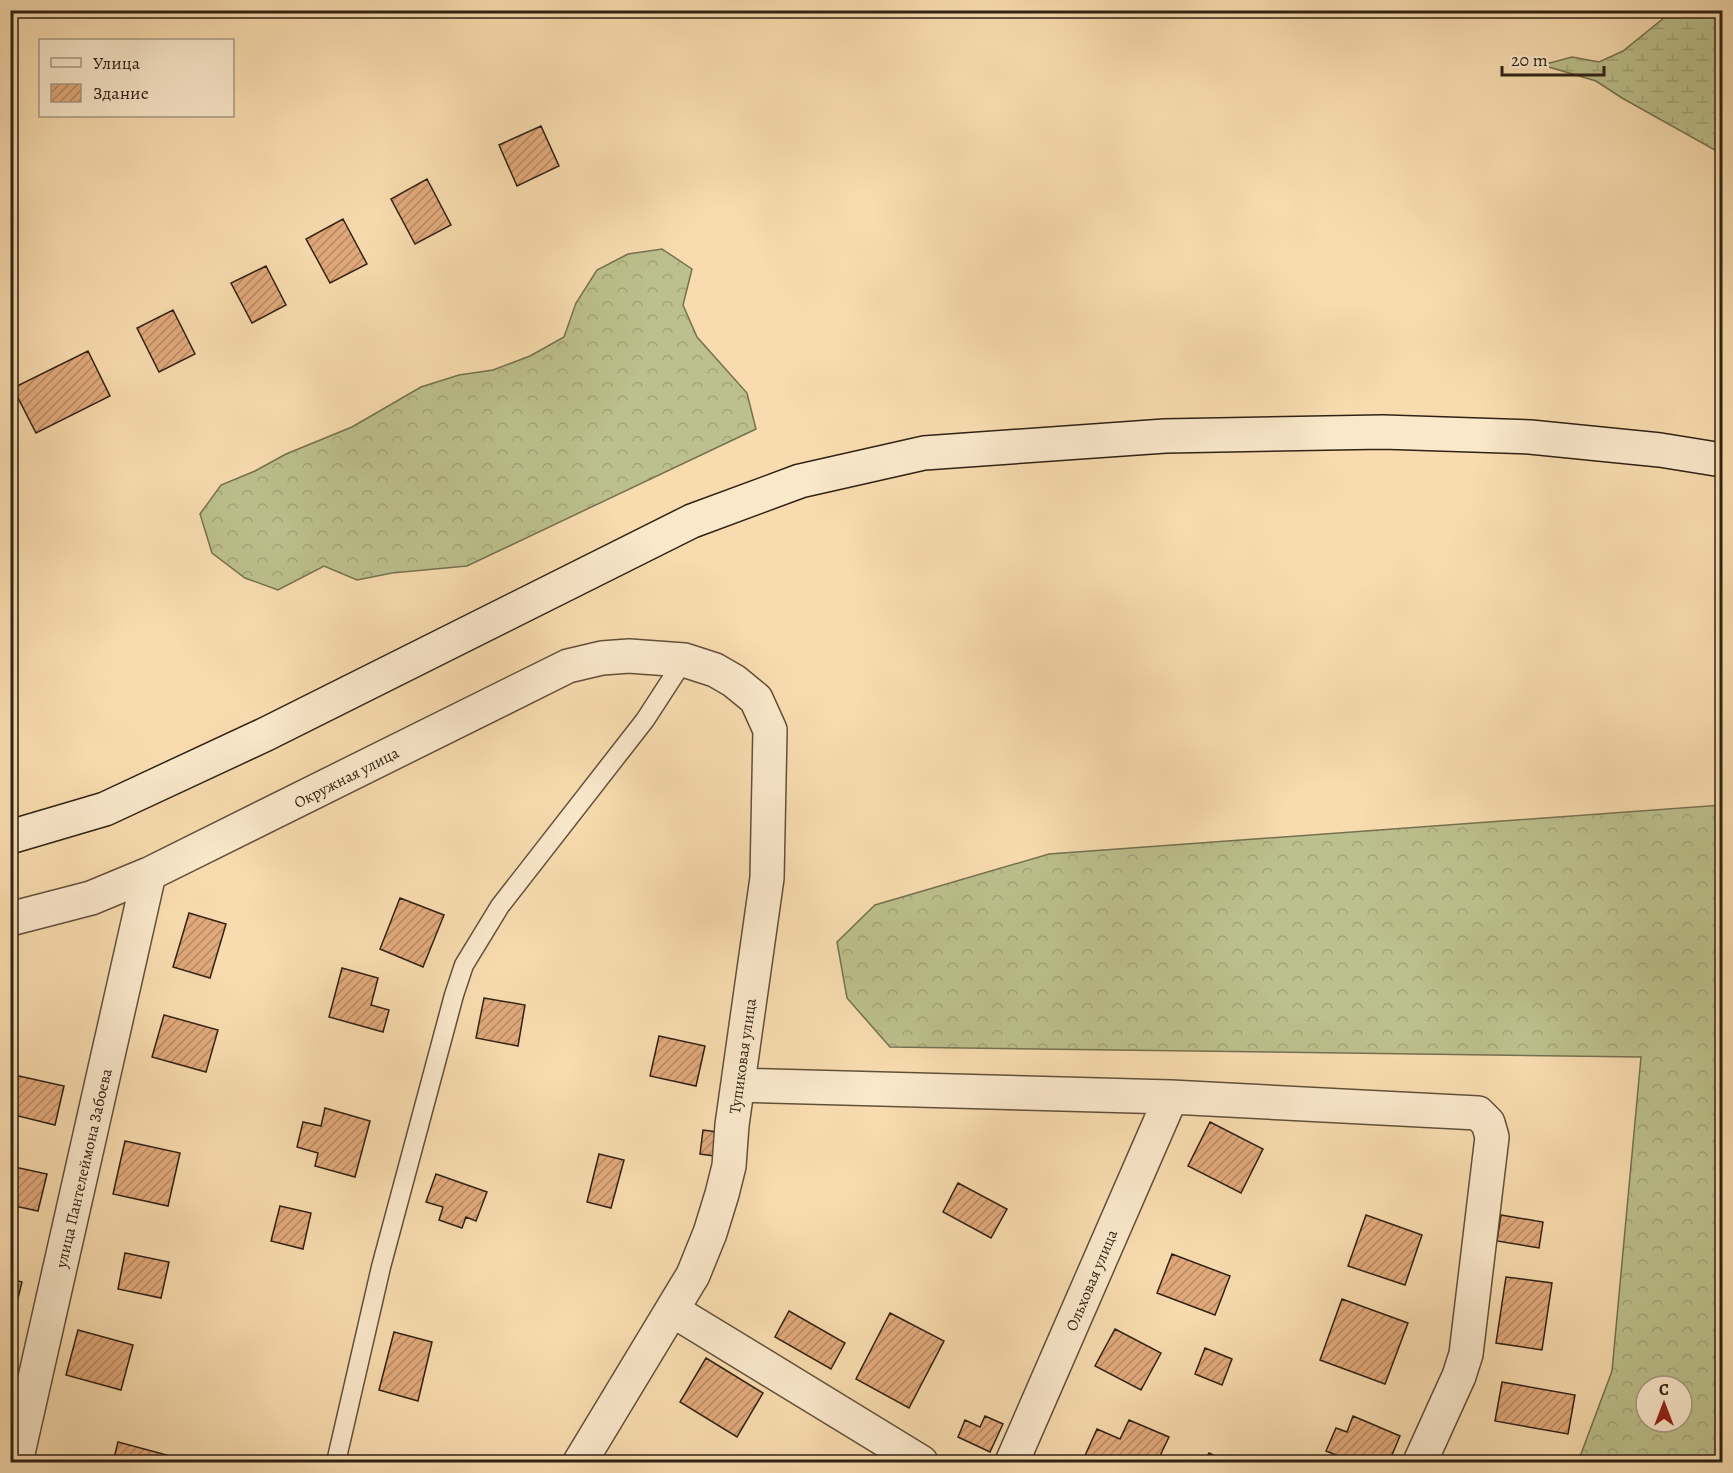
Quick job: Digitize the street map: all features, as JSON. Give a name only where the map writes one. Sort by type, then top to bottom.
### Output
[{"type":"street","points":[[10,837],[105,809],[266,734],[692,521],[800,481],[924,453],[1166,436],[1383,432],[1530,437],[1660,450],[1722,460]]},
{"type":"street","name":"Окружная улица","points":[[10,919],[91,898],[149,874],[567,666],[602,658],[629,656],[684,660]]},
{"type":"street","name":"Тупиковая улица","points":[[580,1462],[693,1275],[710,1233],[729,1166],[767,878],[770,730],[756,699],[734,681],[715,670],[684,660]]},
{"type":"street","name":"улица Пантелеймона Забоева","points":[[16,1462],[149,874]]},
{"type":"street","points":[[738,1085],[1171,1097],[1478,1113],[1488,1123],[1492,1137],[1466,1354],[1459,1376],[1420,1462]]},
{"type":"street","name":"Ольховая улица","points":[[1012,1462],[1171,1097]]},
{"type":"street","points":[[672,1310],[921,1462]]},
{"type":"lane","points":[[336,1462],[381,1268],[464,965],[500,906],[645,720],[684,660]]},
{"type":"green space","points":[[1668,11],[1722,11],[1722,154],[1596,81],[1542,65],[1572,57],[1599,62],[1623,51],[1665,17]]},
{"type":"green space","points":[[662,249],[692,269],[683,305],[697,337],[747,393],[756,429],[467,566],[392,573],[357,580],[324,566],[278,590],[245,578],[212,553],[200,514],[221,485],[255,471],[286,454],[352,427],[421,387],[459,375],[493,370],[530,356],[564,337],[576,303],[597,270],[628,254]]},
{"type":"green space","points":[[1722,805],[1722,1462],[1578,1462],[1612,1371],[1641,1057],[890,1047],[847,998],[837,942],[875,905],[1049,854]]},
{"type":"building","points":[[541,126],[559,166],[517,186],[499,145]]},
{"type":"building","points":[[427,179],[451,225],[415,244],[391,199]]},
{"type":"building","points":[[343,219],[367,264],[330,283],[306,239]]},
{"type":"building","points":[[266,266],[286,305],[252,323],[231,283]]},
{"type":"building","points":[[173,310],[195,354],[159,372],[137,328]]},
{"type":"building","points":[[88,351],[110,396],[36,433],[13,388]]},
{"type":"building","points":[[400,898],[444,915],[423,967],[380,949]]},
{"type":"building","points":[[189,913],[226,924],[210,978],[173,967]]},
{"type":"building","points":[[342,968],[378,978],[371,1005],[389,1010],[383,1032],[329,1017]]},
{"type":"building","points":[[484,998],[525,1005],[518,1046],[476,1038]]},
{"type":"building","points":[[164,1015],[218,1030],[206,1072],[152,1057]]},
{"type":"building","points":[[659,1036],[705,1046],[696,1086],[650,1076]]},
{"type":"building","points":[[10,1074],[64,1086],[55,1125],[10,1114]]},
{"type":"building","points":[[325,1108],[370,1121],[355,1177],[315,1166],[318,1153],[297,1147],[303,1122],[321,1126]]},
{"type":"building","points":[[1210,1122],[1263,1149],[1241,1193],[1188,1166]]},
{"type":"building","points":[[703,1130],[725,1133],[722,1157],[700,1154]]},
{"type":"building","points":[[125,1141],[180,1153],[168,1206],[113,1194]]},
{"type":"building","points":[[599,1154],[624,1160],[611,1208],[587,1202]]},
{"type":"building","points":[[10,1166],[47,1174],[38,1211],[10,1205]]},
{"type":"building","points":[[436,1174],[487,1192],[476,1221],[466,1217],[462,1228],[439,1220],[443,1207],[426,1202]]},
{"type":"building","points":[[958,1183],[1007,1209],[991,1238],[943,1212]]},
{"type":"building","points":[[280,1206],[311,1213],[303,1249],[271,1241]]},
{"type":"building","points":[[1366,1215],[1422,1235],[1405,1285],[1348,1266]]},
{"type":"building","points":[[1501,1215],[1543,1222],[1539,1248],[1497,1241]]},
{"type":"building","points":[[125,1253],[169,1262],[161,1298],[118,1289]]},
{"type":"building","points":[[1172,1254],[1230,1276],[1215,1315],[1157,1293]]},
{"type":"building","points":[[1506,1277],[1552,1283],[1542,1350],[1496,1343]]},
{"type":"building","points":[[10,1279],[22,1282],[13,1318],[10,1318]]},
{"type":"building","points":[[1342,1299],[1408,1323],[1385,1384],[1320,1360]]},
{"type":"building","points":[[789,1311],[845,1343],[831,1369],[775,1337]]},
{"type":"building","points":[[890,1313],[944,1341],[909,1408],[856,1379]]},
{"type":"building","points":[[1115,1329],[1161,1353],[1141,1390],[1095,1366]]},
{"type":"building","points":[[78,1330],[133,1345],[121,1390],[66,1375]]},
{"type":"building","points":[[394,1332],[432,1342],[418,1401],[379,1390]]},
{"type":"building","points":[[1205,1348],[1232,1359],[1222,1385],[1195,1374]]},
{"type":"building","points":[[706,1358],[763,1393],[737,1437],[680,1402]]},
{"type":"building","points":[[1502,1382],[1575,1395],[1568,1434],[1495,1421]]},
{"type":"building","points":[[985,1416],[1003,1424],[990,1452],[958,1437],[965,1420],[980,1427]]},
{"type":"building","points":[[1353,1416],[1400,1436],[1389,1462],[1354,1462],[1326,1451],[1336,1428],[1347,1432]]},
{"type":"building","points":[[1129,1420],[1169,1437],[1157,1462],[1090,1462],[1083,1460],[1097,1429],[1120,1439]]},
{"type":"building","points":[[118,1442],[178,1458],[177,1462],[113,1462]]},
{"type":"building","points":[[1209,1453],[1228,1462],[1204,1462]]}]
